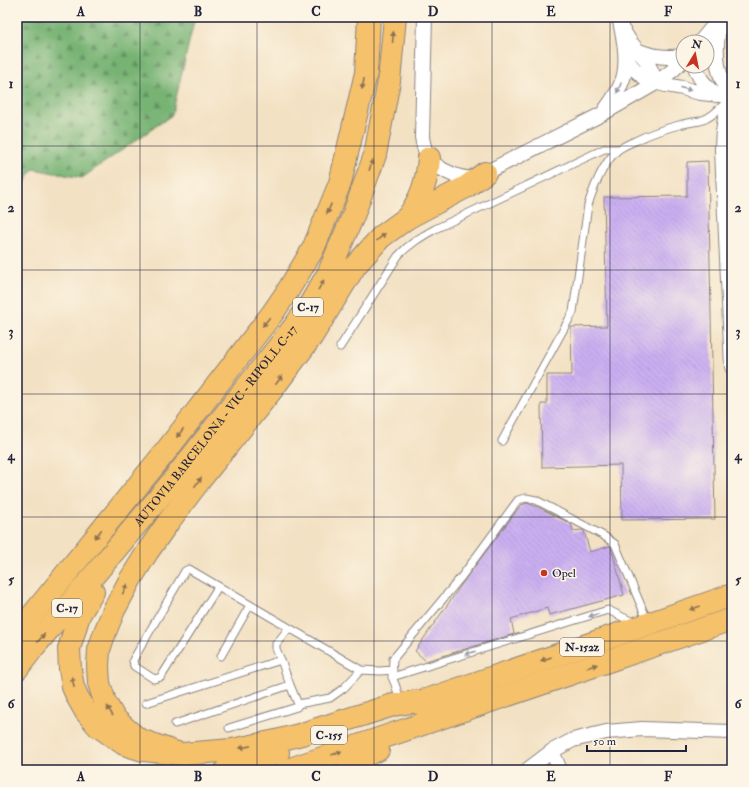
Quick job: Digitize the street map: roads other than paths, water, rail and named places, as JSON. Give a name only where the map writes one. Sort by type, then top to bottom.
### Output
[{"type":"highway","name":"AUTOVIA BARCELONA - VIC - RIPOLL C-17","points":[[17,634],[166,452],[272,314],[287,292],[312,249],[340,183],[366,73],[369,17]]},
{"type":"highway","name":"AUTOVIA BARCELONA - VIC - RIPOLL C-17","points":[[17,668],[167,488],[294,327],[309,306],[328,274],[353,216],[374,155],[390,81],[395,17]]},
{"type":"highway","points":[[407,218],[415,207],[424,187],[428,171],[429,158]]},
{"type":"highway","points":[[177,753],[138,739],[114,718],[105,702],[99,683],[99,650],[114,610],[130,580],[169,521],[312,336],[355,266],[381,237],[407,218],[466,187],[485,173]]},
{"type":"highway","points":[[117,548],[106,575],[92,593],[79,615],[69,649],[70,669],[74,687],[86,712],[98,726],[124,744],[143,750],[183,754],[232,750],[302,734],[394,705],[432,699]]},
{"type":"highway","name":"N-152z","points":[[432,699],[732,596]]},
{"type":"highway","points":[[17,630],[34,612]]},
{"type":"highway","name":"N-152z","points":[[287,770],[732,619]]},
{"type":"highway","points":[[348,770],[351,765],[364,756],[433,731],[484,710],[515,692]]},
{"type":"highway","name":"C-155","points":[[226,770],[432,699]]},
{"type":"street","points":[[425,17],[422,137],[425,150],[429,158],[436,165],[455,176],[464,178],[473,178],[485,173],[602,114],[656,83],[675,68]]},
{"type":"street","points":[[707,34],[721,17]]},
{"type":"street","points":[[721,17],[716,50],[717,62],[721,77]]},
{"type":"street","points":[[620,23],[631,43],[649,65],[656,83]]},
{"type":"street","points":[[602,114],[615,96],[624,75],[626,58],[620,23]]},
{"type":"street","points":[[639,52],[658,57],[675,57]]},
{"type":"street","points":[[626,58],[637,72],[656,83],[732,97]]},
{"type":"street","points":[[715,70],[721,77],[732,97],[725,118],[722,134],[730,255],[732,367]]},
{"type":"street","points":[[697,74],[708,88],[716,95]]},
{"type":"street","points":[[527,770],[552,751],[573,740],[606,732],[642,729],[732,732]]},
{"type":"street","points":[[552,751],[560,770]]},
{"type":"lane","points":[[502,441],[573,312],[588,205],[593,189],[600,175],[612,157],[620,149],[645,136],[665,128],[701,120],[713,115],[732,97]]},
{"type":"lane","points":[[340,347],[398,256],[405,248],[435,229],[604,149],[620,149]]},
{"type":"lane","points":[[394,705],[398,698],[392,673],[393,659],[462,576],[518,500],[526,498],[536,500],[604,536],[615,544],[643,612],[646,625]]},
{"type":"lane","points":[[218,587],[161,677],[154,679],[134,666],[133,660],[185,571],[189,569],[361,670],[392,673],[608,610],[646,625]]},
{"type":"lane","points":[[221,656],[250,605]]},
{"type":"lane","points":[[288,628],[276,644],[276,649],[298,704]]},
{"type":"lane","points":[[146,703],[281,660]]},
{"type":"lane","points":[[229,728],[297,708],[298,704],[330,698],[344,688],[361,670]]},
{"type":"lane","points":[[175,724],[290,685]]},
{"type":"place","name":"Opel","points":[[544,573]]}]
